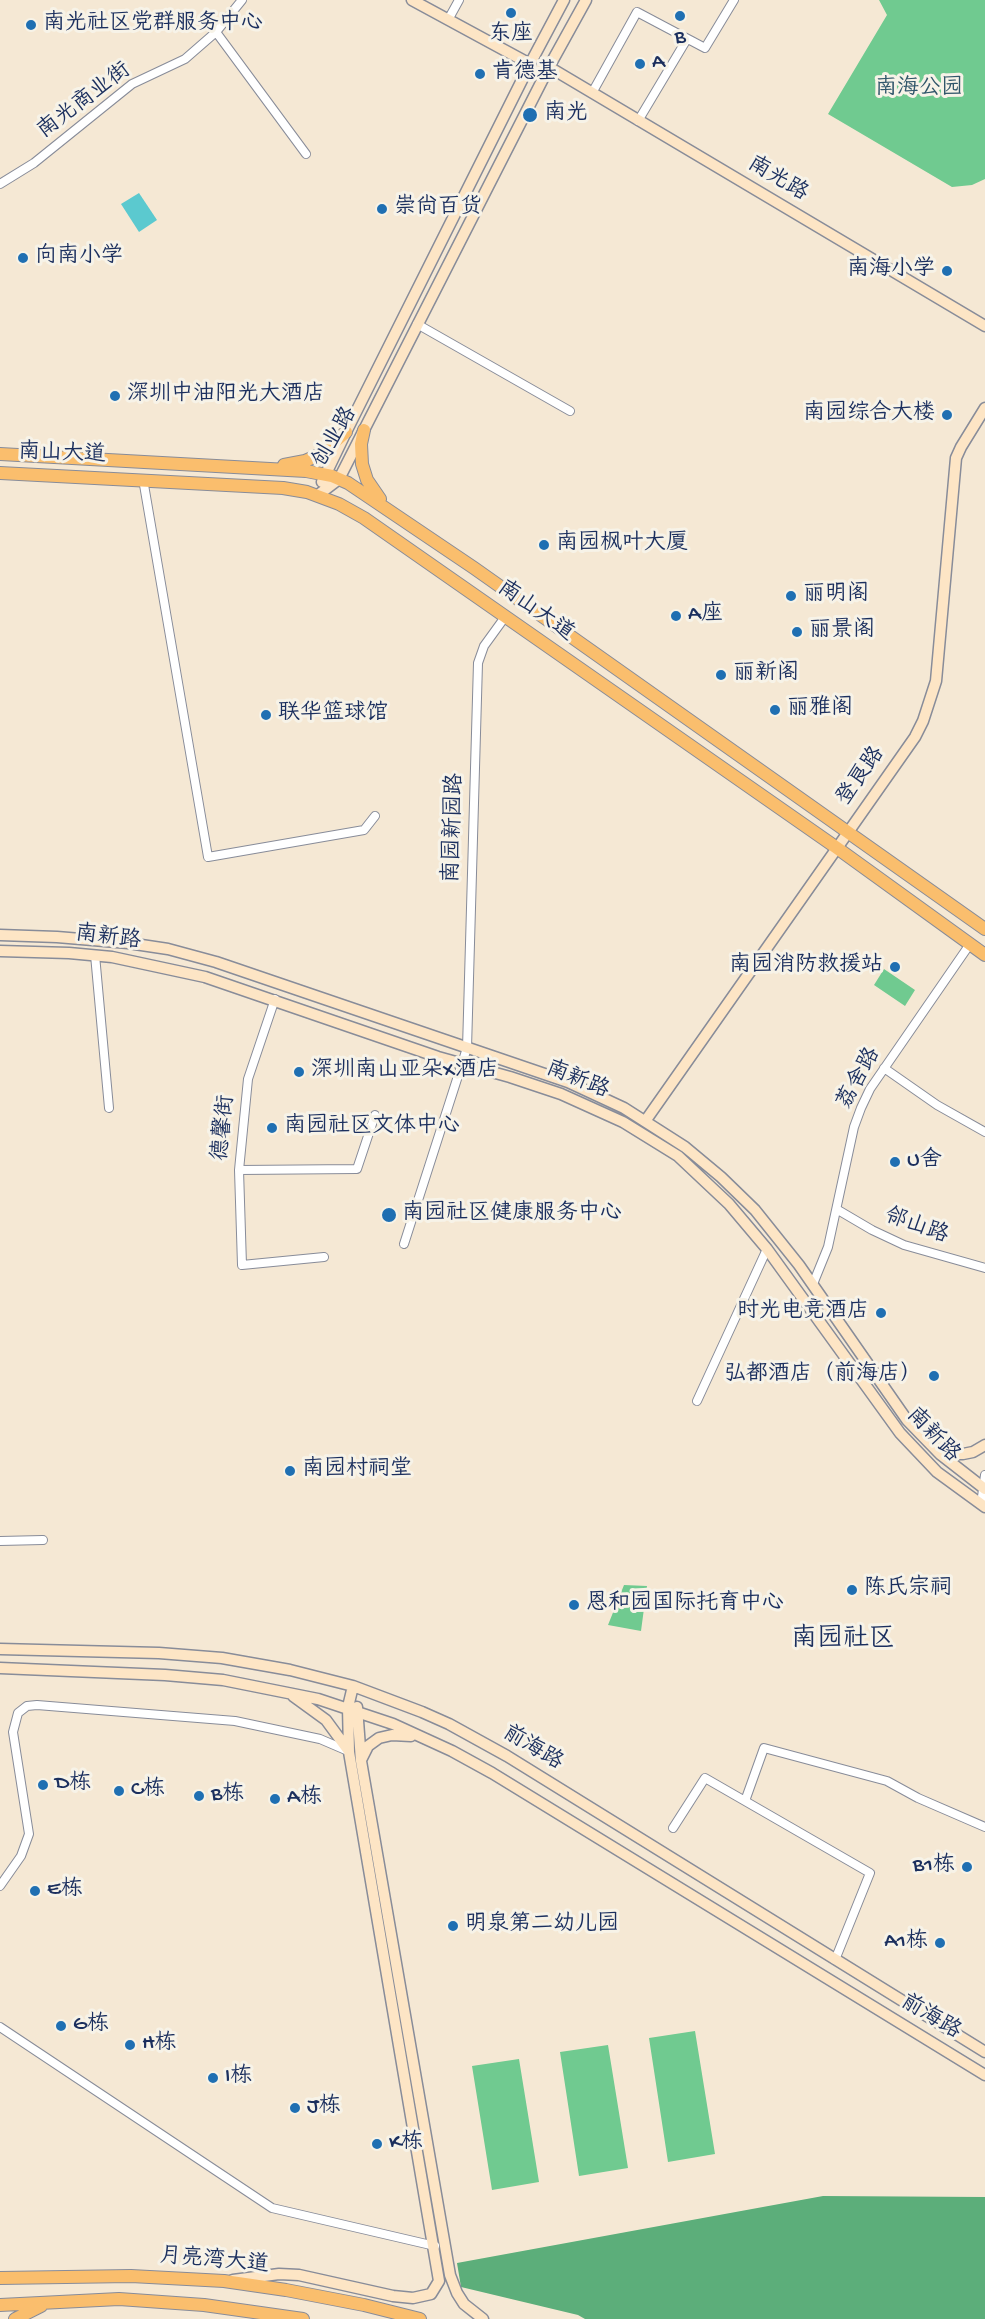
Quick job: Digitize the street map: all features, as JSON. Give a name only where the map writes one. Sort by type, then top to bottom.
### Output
[{"type":"main road","points":[[412,0],[530,64]]},
{"type":"main road","name":"创业路","points":[[318,495],[345,432],[564,0]]},
{"type":"main road","name":"创业路","points":[[318,495],[339,479],[549,67],[586,0]]},
{"type":"main road","name":"南光路","points":[[549,67],[985,326]]},
{"type":"main road","name":"登良路","points":[[646,1120],[915,737],[931,700],[936,681],[957,458],[961,447],[985,408]]},
{"type":"main road","points":[[364,430],[361,455],[363,472],[372,489],[389,510]]},
{"type":"main road","points":[[256,468],[314,458],[330,448],[345,432]]},
{"type":"main road","name":"南山大道","points":[[0,454],[306,471],[339,479],[389,510],[985,929]]},
{"type":"main road","name":"南山大道","points":[[0,473],[257,486],[318,495],[364,518],[837,848],[985,955]]},
{"type":"main road","name":"南新路","points":[[0,935],[94,939],[168,950],[216,962],[568,1082],[646,1120],[685,1147],[738,1193],[771,1227],[813,1284],[892,1401],[912,1426],[984,1497]]},
{"type":"main road","name":"南新路","points":[[0,951],[95,955],[188,972],[561,1094],[624,1122],[652,1138],[700,1175],[729,1204],[766,1249],[881,1410],[900,1433],[931,1465],[984,1497]]},
{"type":"main road","points":[[881,1410],[892,1401]]},
{"type":"main road","points":[[940,1454],[973,1452],[985,1445]]},
{"type":"main road","name":"前海路","points":[[0,1649],[159,1653],[222,1658],[290,1670],[353,1686],[422,1712],[477,1739],[985,2052]]},
{"type":"main road","name":"前海路","points":[[0,1668],[184,1676],[233,1682],[286,1691],[353,1709],[426,1738],[492,1773],[985,2075]]},
{"type":"main road","points":[[224,2281],[279,2274],[299,2275],[393,2296],[423,2298],[431,2294],[440,2282],[350,1752],[353,1686]]},
{"type":"main road","points":[[286,1691],[326,1720],[350,1752]]},
{"type":"main road","points":[[353,1709],[450,2275],[464,2304],[483,2319]]},
{"type":"main road","points":[[361,1761],[368,1746],[385,1736],[399,1734],[426,1738]]},
{"type":"main road","points":[[0,2272],[24,2276]]},
{"type":"main road","name":"月亮湾大道","points":[[0,2278],[131,2276],[224,2281],[331,2298],[420,2319]]},
{"type":"main road","name":"月亮湾大道","points":[[0,2305],[119,2299],[204,2305],[303,2319]]},
{"type":"main road","points":[[15,2319],[53,2301]]},
{"type":"street","name":"南光商业街","points":[[0,184],[34,163],[132,84],[174,66],[216,32],[242,0]]},
{"type":"street","points":[[448,20],[459,0]]},
{"type":"street","points":[[592,93],[637,12],[705,48],[734,0]]},
{"type":"street","points":[[216,32],[306,154]]},
{"type":"street","points":[[638,121],[687,39]]},
{"type":"street","points":[[417,324],[570,411]]},
{"type":"street","points":[[143,479],[208,857],[364,830],[375,816]]},
{"type":"street","name":"南园新园路","points":[[404,1245],[467,1048],[478,663],[484,646],[505,617]]},
{"type":"street","name":"荔舍路","points":[[813,1284],[824,1260],[838,1210],[854,1127],[870,1089],[970,944]]},
{"type":"street","points":[[95,955],[109,1108]]},
{"type":"street","name":"德馨街","points":[[274,999],[248,1079],[239,1170],[242,1265],[324,1257]]},
{"type":"street","points":[[884,1068],[937,1105],[985,1132]]},
{"type":"street","points":[[239,1170],[357,1169],[375,1115]]},
{"type":"street","name":"邻山路","points":[[838,1210],[904,1245],[985,1268]]},
{"type":"street","points":[[697,1401],[766,1249]]},
{"type":"street","points":[[984,1497],[985,1475]]},
{"type":"street","points":[[0,1541],[43,1540]]},
{"type":"street","points":[[0,1886],[21,1856],[29,1834],[13,1732],[18,1713],[27,1706],[235,1721],[320,1739],[350,1752]]},
{"type":"street","points":[[745,1801],[764,1748],[887,1781],[918,1798],[985,1827]]},
{"type":"street","points":[[674,1828],[705,1778],[870,1873],[835,1960]]},
{"type":"street","points":[[0,2027],[272,2208],[435,2246]]},
{"type":"green space","name":"南海公园","points":[[879,0],[985,0],[985,179],[972,185],[952,187],[828,114],[887,15]]},
{"type":"green space","points":[[884,969],[915,990],[905,1006],[874,985]]},
{"type":"green space","points":[[624,1585],[647,1586],[641,1631],[608,1625]]},
{"type":"green space","points":[[695,2031],[715,2154],[668,2162],[649,2038]]},
{"type":"green space","points":[[608,2045],[628,2168],[579,2176],[560,2052]]},
{"type":"green space","points":[[519,2059],[539,2182],[492,2190],[472,2066]]},
{"type":"green space","points":[[823,2196],[985,2197],[985,2319],[585,2319],[578,2315],[461,2287],[457,2263]]},
{"type":"water","points":[[139,193],[157,220],[139,232],[121,204]]},
{"type":"place","name":"东座","points":[[511,13]]},
{"type":"place","name":"B","points":[[680,16]]},
{"type":"place","name":"南光社区党群服务中心","points":[[31,25]]},
{"type":"place","name":"A","points":[[640,64]]},
{"type":"place","name":"肯德基","points":[[480,74]]},
{"type":"place","name":"南光","points":[[530,115]]},
{"type":"place","name":"崇尚百货","points":[[382,209]]},
{"type":"place","name":"向南小学","points":[[23,258]]},
{"type":"place","name":"南海小学","points":[[947,271]]},
{"type":"place","name":"深圳中油阳光大酒店","points":[[115,396]]},
{"type":"place","name":"南园综合大楼","points":[[947,415]]},
{"type":"place","name":"南园枫叶大厦","points":[[544,545]]},
{"type":"place","name":"丽明阁","points":[[791,596]]},
{"type":"place","name":"A座","points":[[676,616]]},
{"type":"place","name":"丽景阁","points":[[797,632]]},
{"type":"place","name":"丽新阁","points":[[721,675]]},
{"type":"place","name":"丽雅阁","points":[[775,710]]},
{"type":"place","name":"联华篮球馆","points":[[266,715]]},
{"type":"place","name":"南园消防救援站","points":[[895,967]]},
{"type":"place","name":"深圳南山亚朵X酒店","points":[[299,1072]]},
{"type":"place","name":"南园社区文体中心","points":[[272,1128]]},
{"type":"place","name":"U舍","points":[[895,1162]]},
{"type":"place","name":"南园社区健康服务中心","points":[[389,1215]]},
{"type":"place","name":"时光电竞酒店","points":[[881,1313]]},
{"type":"place","name":"弘都酒店（前海店）","points":[[934,1376]]},
{"type":"place","name":"南园村祠堂","points":[[290,1471]]},
{"type":"place","name":"陈氏宗祠","points":[[852,1590]]},
{"type":"place","name":"恩和园国际托育中心","points":[[574,1605]]},
{"type":"place","name":"D栋","points":[[43,1785]]},
{"type":"place","name":"C栋","points":[[119,1791]]},
{"type":"place","name":"B栋","points":[[199,1796]]},
{"type":"place","name":"A栋","points":[[275,1799]]},
{"type":"place","name":"B1栋","points":[[967,1867]]},
{"type":"place","name":"E栋","points":[[35,1891]]},
{"type":"place","name":"明泉第二幼儿园","points":[[453,1926]]},
{"type":"place","name":"A1栋","points":[[940,1943]]},
{"type":"place","name":"G栋","points":[[61,2026]]},
{"type":"place","name":"H栋","points":[[130,2045]]},
{"type":"place","name":"I栋","points":[[213,2078]]},
{"type":"place","name":"J栋","points":[[295,2108]]},
{"type":"place","name":"K栋","points":[[377,2144]]},
{"type":"district","name":"南园社区","points":[[843,1641]]}]
